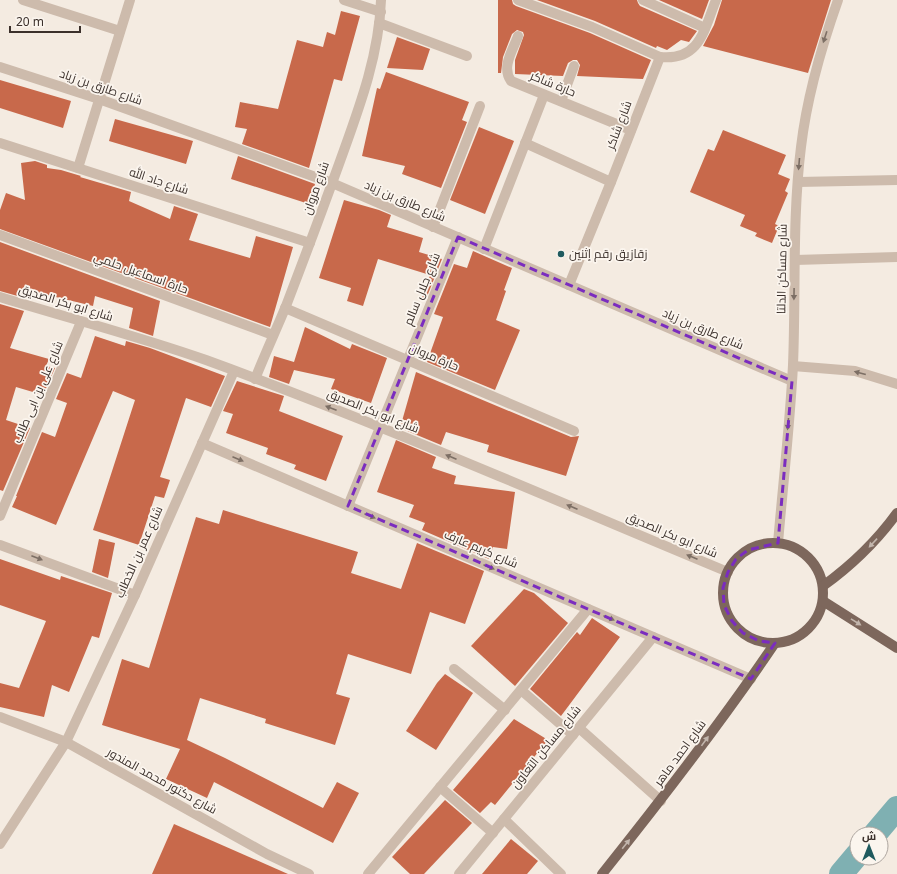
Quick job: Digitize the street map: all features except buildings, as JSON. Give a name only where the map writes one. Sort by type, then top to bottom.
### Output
[{"type":"main road","points":[[823,586],[854,562],[869,548],[897,513]]},
{"type":"main road","points":[[778,543],[794,547],[808,557],[818,570],[823,586],[823,601],[817,617],[807,631],[792,639],[776,643],[759,641],[743,633],[732,621],[724,606],[723,588],[728,572],[736,559],[748,550],[762,544],[778,543]]},
{"type":"main road","points":[[823,601],[897,648]]},
{"type":"main road","name":"شارع احمد ماهر","points":[[602,874],[661,801],[776,643]]},
{"type":"street","points":[[23,0],[120,31]]},
{"type":"street","points":[[78,168],[130,0]]},
{"type":"street","points":[[344,0],[381,12]]},
{"type":"street","name":"شارع مروان","points":[[255,379],[310,244],[365,91],[374,56],[381,12],[381,0]]},
{"type":"street","points":[[518,0],[592,27],[660,57],[676,57],[690,50],[700,38],[716,0]]},
{"type":"street","points":[[643,0],[705,28]]},
{"type":"street","name":"شارع مساكن الدلتا","points":[[778,543],[793,366],[795,260],[801,146],[810,93],[824,40],[838,0]]},
{"type":"street","points":[[379,23],[467,56]]},
{"type":"street","name":"حارة شاكر","points":[[518,36],[506,71],[511,81],[631,130]]},
{"type":"street","name":"شارع شاكر","points":[[569,285],[660,57]]},
{"type":"street","points":[[560,101],[574,66]]},
{"type":"street","name":"شارع طارق بن زياد","points":[[0,67],[99,98],[332,183],[792,381]]},
{"type":"street","points":[[484,248],[544,95]]},
{"type":"street","points":[[434,227],[480,106]]},
{"type":"street","name":"شارع جاد الله","points":[[0,143],[310,244]]},
{"type":"street","points":[[525,143],[611,182]]},
{"type":"street","points":[[798,182],[897,180]]},
{"type":"street","name":"حارة اسماعيل حلمي","points":[[0,235],[272,335]]},
{"type":"street","name":"شارع جلال سالم","points":[[348,506],[458,237]]},
{"type":"street","points":[[795,260],[897,257]]},
{"type":"street","name":"شارع ابو بكر الصديق","points":[[0,297],[168,348],[234,371],[380,428],[728,572]]},
{"type":"street","name":"حارة مروان","points":[[285,308],[574,431]]},
{"type":"street","name":"شارع على بن ابى طالب","points":[[0,516],[81,322]]},
{"type":"street","points":[[793,366],[855,371],[897,384]]},
{"type":"street","name":"شارع عمر بن الخطاب","points":[[0,844],[66,742],[135,595],[234,371]]},
{"type":"street","name":"شارع كريم عارف","points":[[202,444],[751,679]]},
{"type":"street","points":[[0,544],[135,595]]},
{"type":"street","points":[[368,874],[588,609]]},
{"type":"street","name":"شارع مساكن التعاون","points":[[459,874],[653,637]]},
{"type":"street","points":[[454,669],[504,710]]},
{"type":"street","points":[[521,690],[576,731],[661,801]]},
{"type":"street","name":"شارع دكتور محمد المندور","points":[[0,717],[66,742],[267,854],[309,874]]},
{"type":"street","points":[[440,787],[493,833]]},
{"type":"street","points":[[504,819],[561,874]]},
{"type":"highlighted area","points":[[458,237],[792,381],[778,543],[748,550],[736,559],[728,572],[723,588],[724,605],[732,621],[743,633],[759,641],[775,643],[751,679],[348,506]]},
{"type":"waterway","points":[[882,826],[897,808]]},
{"type":"waterway","points":[[841,874],[849,864]]},
{"type":"place","name":"زقازيق رقم إثنين","points":[[561,254]]}]
